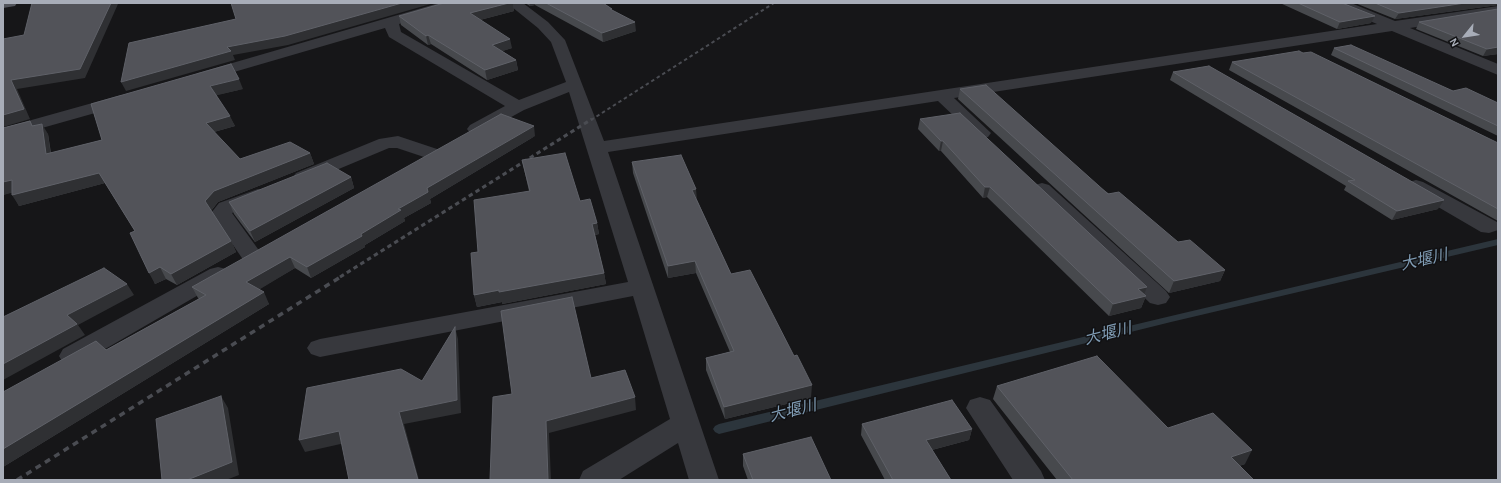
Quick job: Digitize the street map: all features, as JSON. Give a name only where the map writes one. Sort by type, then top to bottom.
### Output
[{"type":"main road","points":[[3,4],[10,3]]},
{"type":"street","points":[[186,81],[454,3]]},
{"type":"street","points":[[514,3],[543,25],[558,40],[597,148],[704,480]]},
{"type":"street","points":[[1339,3],[1498,70]]},
{"type":"street","points":[[1450,3],[1477,13]]},
{"type":"street","points":[[597,148],[1498,10]]},
{"type":"street","points":[[391,21],[394,34],[518,106]]},
{"type":"street","points":[[1288,42],[1316,56]]},
{"type":"street","points":[[1192,57],[1219,73]]},
{"type":"street","points":[[412,165],[518,106],[575,84]]},
{"type":"street","points":[[3,134],[132,96]]},
{"type":"street","points":[[941,96],[993,143]]},
{"type":"street","points":[[58,364],[259,252],[221,213],[226,207],[386,143],[398,142],[433,154]]},
{"type":"street","points":[[1027,175],[1158,297]]},
{"type":"street","points":[[1399,176],[1490,227]]},
{"type":"street","points":[[320,348],[642,287]]},
{"type":"street","points":[[980,408],[1030,480]]},
{"type":"street","points":[[594,480],[686,424]]},
{"type":"building","points":[[32,3],[111,3],[80,69],[11,80],[24,109],[3,115],[3,39],[24,35]]},
{"type":"building","points":[[231,3],[402,3],[285,36],[227,47],[231,51],[121,82],[129,43],[236,19]]},
{"type":"building","points":[[444,3],[509,3],[470,13],[510,39],[492,45],[516,60],[485,70],[428,35],[426,36],[399,16]]},
{"type":"building","points":[[546,3],[603,3],[612,9],[610,9],[635,22],[602,33]]},
{"type":"building","points":[[1298,3],[1342,3],[1375,16],[1340,22]]},
{"type":"building","points":[[1375,3],[1465,3],[1399,13]]},
{"type":"building","points":[[1498,9],[1498,47],[1487,49],[1419,22]]},
{"type":"building","points":[[1351,45],[1453,91],[1466,88],[1498,103],[1498,126],[1334,48]]},
{"type":"building","points":[[1299,51],[1303,53],[1311,52],[1498,143],[1498,209],[1232,62]]},
{"type":"building","points":[[231,64],[239,79],[210,86],[230,116],[206,123],[240,159],[290,142],[310,153],[214,191],[205,201],[231,241],[171,274],[160,267],[149,273],[130,233],[135,231],[99,173],[12,195],[12,180],[3,182],[3,128],[30,121],[32,126],[42,124],[46,154],[102,140],[91,104]]},
{"type":"building","points":[[1209,66],[1444,200],[1397,211],[1348,181],[1355,180],[1173,72]]},
{"type":"building","points":[[986,85],[1108,194],[1119,192],[1178,242],[1190,240],[1225,270],[1174,281],[960,89]]},
{"type":"building","points":[[960,113],[1147,287],[1138,289],[1146,296],[1113,304],[990,187],[985,187],[943,141],[941,141],[920,119]]},
{"type":"building","points":[[501,114],[534,126],[427,188],[428,192],[398,209],[401,210],[361,234],[362,236],[307,267],[290,257],[246,282],[264,292],[3,449],[3,392],[96,341],[106,350],[206,295],[192,287]]},
{"type":"building","points":[[565,153],[580,201],[590,199],[597,223],[592,224],[604,273],[499,292],[499,290],[474,295],[471,253],[478,252],[474,200],[530,191],[522,160]]},
{"type":"building","points":[[681,155],[696,189],[692,190],[731,274],[750,270],[794,356],[797,355],[812,385],[724,407],[706,358],[734,351],[695,261],[668,266],[632,162]]},
{"type":"building","points":[[327,163],[351,177],[250,231],[229,202]]},
{"type":"building","points":[[104,268],[127,284],[67,315],[77,324],[3,364],[3,317]]},
{"type":"building","points":[[572,297],[591,378],[625,370],[635,397],[546,421],[548,480],[490,480],[493,397],[512,394],[501,311]]},
{"type":"building","points":[[455,327],[457,400],[399,412],[418,480],[349,480],[339,431],[299,440],[307,388],[401,369],[422,381]]},
{"type":"building","points":[[1097,356],[1168,428],[1213,413],[1252,450],[1231,457],[1254,480],[1073,480],[997,386]]},
{"type":"building","points":[[221,396],[232,462],[187,480],[162,480],[156,419]]},
{"type":"building","points":[[952,400],[972,429],[926,440],[951,480],[893,480],[862,424]]},
{"type":"building","points":[[811,437],[831,480],[753,480],[743,454]]},
{"type":"waterway","name":"大堰川","points":[[719,429],[1171,319],[1498,242]]},
{"type":"railway","points":[[591,120],[774,3]]},
{"type":"railway","points":[[340,277],[592,119]]},
{"type":"railway","points":[[17,480],[342,276]]}]
